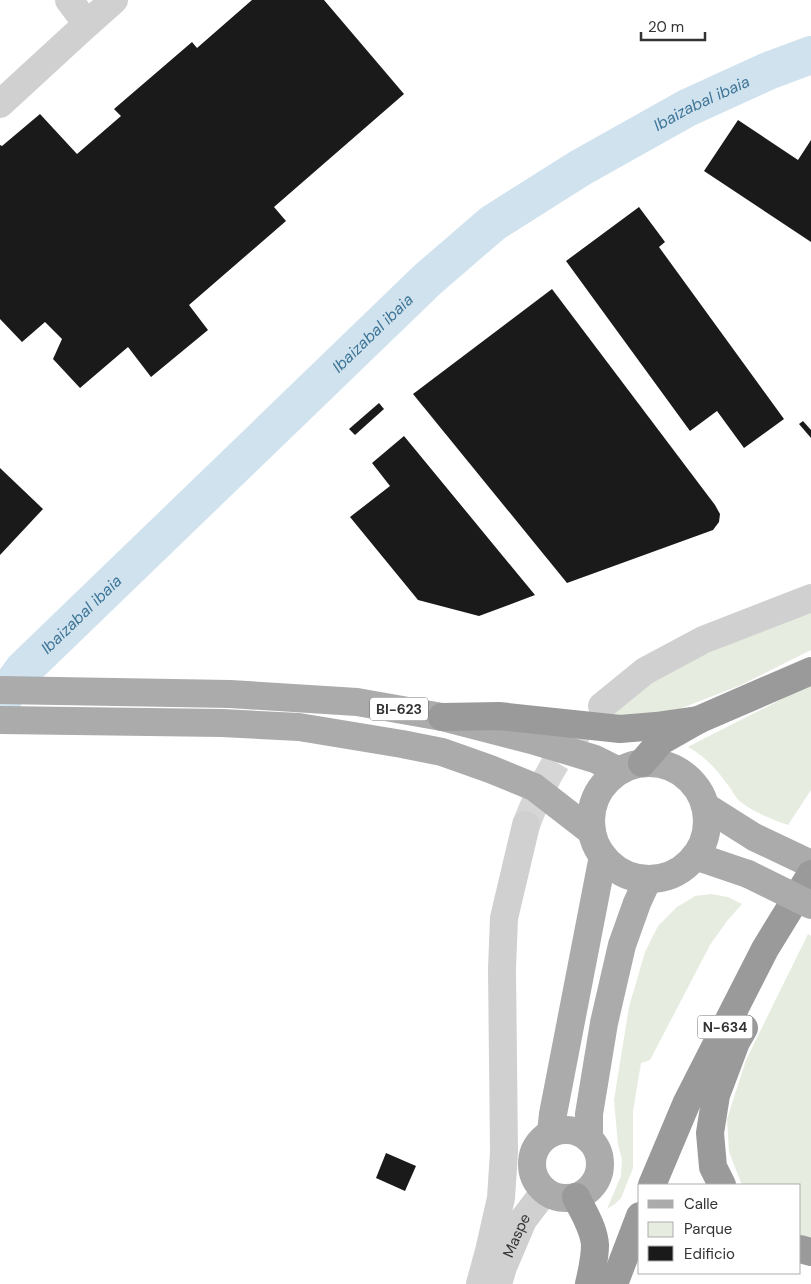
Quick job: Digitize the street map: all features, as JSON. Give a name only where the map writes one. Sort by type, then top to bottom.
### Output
[{"type":"highway","points":[[631,767],[661,741],[698,720],[811,671]]},
{"type":"highway","points":[[442,717],[499,716],[620,729],[698,720]]},
{"type":"highway","name":"N-634","points":[[652,1184],[686,1102],[766,949],[811,874]]},
{"type":"highway","points":[[722,1184],[713,1167],[710,1133],[716,1095],[736,1042],[811,905]]},
{"type":"highway","points":[[576,1197],[590,1225],[595,1243],[594,1264],[589,1284]]},
{"type":"highway","points":[[614,1284],[638,1221]]},
{"type":"main road","name":"BI-623","points":[[0,690],[230,694],[357,702],[442,717],[631,767]]},
{"type":"main road","name":"BI-623","points":[[0,720],[222,722],[299,727],[442,752],[534,786],[598,844]]},
{"type":"main road","points":[[551,1134],[598,844],[592,814],[596,797],[606,782],[631,767],[659,763],[675,768],[688,778],[699,791],[705,806],[707,823],[704,840],[695,856],[682,869],[666,876],[648,879],[631,876],[615,868],[598,844]]},
{"type":"main road","points":[[705,806],[754,837],[811,864]]},
{"type":"main road","points":[[695,856],[748,874],[811,905]]},
{"type":"main road","points":[[589,1139],[589,1114],[604,1023],[622,945],[648,879]]},
{"type":"main road","points":[[560,1130],[571,1130],[581,1133],[589,1139],[596,1147],[600,1157],[598,1177],[593,1186],[585,1193],[565,1199],[545,1191],[533,1175],[533,1156],[536,1147],[543,1139],[560,1130]]},
{"type":"street","points":[[68,0],[88,24]]},
{"type":"street","points":[[0,104],[114,0]]},
{"type":"street","points":[[602,706],[645,671],[703,640],[811,598]]},
{"type":"street","points":[[480,1284],[501,1198],[504,1152],[502,969],[504,918],[526,825]]},
{"type":"street","name":"Maspe","points":[[498,1284],[503,1267],[523,1220],[545,1191]]},
{"type":"green space","points":[[811,611],[811,650],[741,685],[672,712],[643,718],[608,715],[645,685],[686,662]]},
{"type":"green space","points":[[811,683],[811,790],[788,825],[747,807],[738,799],[724,779],[710,764],[688,747]]},
{"type":"green space","points":[[711,894],[728,897],[742,904],[710,945],[650,1060],[641,1063],[633,1111],[633,1168],[621,1198],[607,1209],[621,1176],[622,1159],[618,1145],[614,1100],[629,1007],[645,952],[658,926],[677,907],[695,896]]},
{"type":"green space","points":[[808,934],[811,936],[811,1242],[801,1239],[801,1184],[742,1184],[729,1152],[727,1119],[746,1060]]},
{"type":"building","points":[[252,0],[324,0],[404,94],[274,207],[286,221],[189,305],[208,330],[151,377],[128,347],[80,388],[53,359],[62,339],[45,322],[22,342],[0,319],[0,145],[2,146],[40,114],[77,154],[121,116],[114,109],[192,42],[197,48]]},
{"type":"building","points":[[738,120],[798,160],[811,140],[811,242],[704,171]]},
{"type":"building","points":[[639,207],[665,242],[659,247],[784,419],[744,448],[717,411],[690,431],[566,261]]},
{"type":"building","points":[[552,289],[720,514],[719,522],[713,530],[567,583],[413,394]]},
{"type":"building","points":[[379,403],[384,409],[355,435],[349,429]]},
{"type":"building","points":[[803,421],[811,430],[811,438],[799,424]]},
{"type":"building","points":[[404,436],[535,595],[479,616],[418,600],[350,517],[390,486],[372,463]]},
{"type":"building","points":[[0,468],[43,509],[0,555]]},
{"type":"building","points":[[386,1153],[416,1166],[405,1191],[376,1178]]},
{"type":"waterway","name":"Ibaizabal ibaia","points":[[0,702],[23,670],[428,279],[493,223],[580,168],[687,108],[768,71],[811,55]]},
{"type":"tunnel","points":[[526,825],[548,775],[562,752],[579,731]]}]
